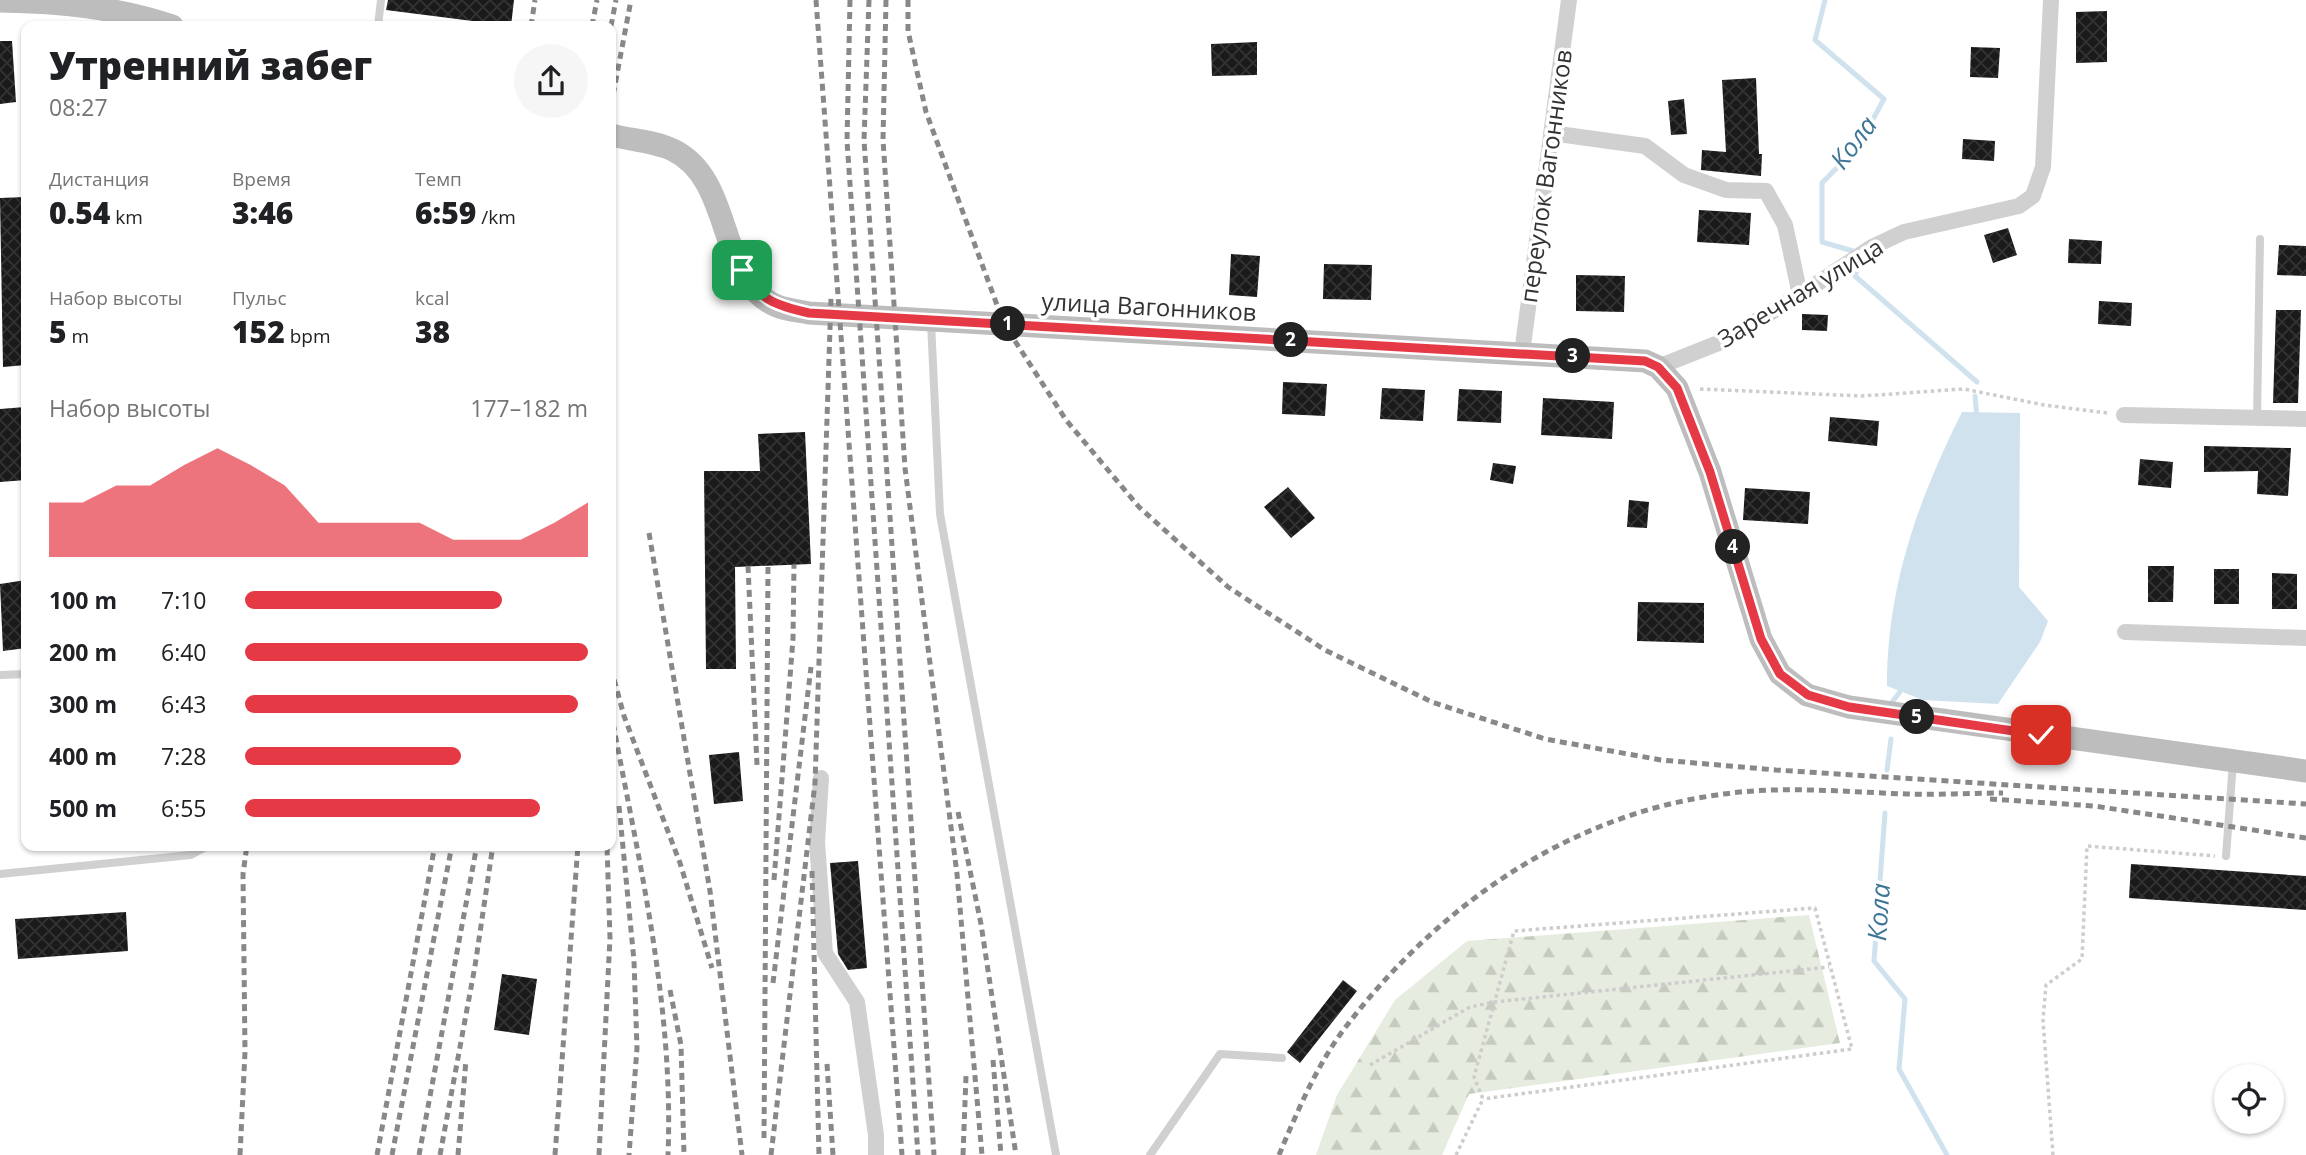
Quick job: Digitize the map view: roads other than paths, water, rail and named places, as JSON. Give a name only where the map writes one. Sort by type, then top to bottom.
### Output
[{"type":"street","name":"переулок Вагонников","points":[[1522,353],[1569,0]]},
{"type":"street","name":"Заречная улица","points":[[1658,367],[1721,342],[1800,295],[1872,247],[1904,232],[2019,206],[2033,196],[2043,167],[2051,0]]},
{"type":"street","points":[[0,1],[62,3],[133,13],[157,21]]},
{"type":"street","points":[[1551,133],[1644,146],[1684,175],[1726,190],[1766,191],[1785,225],[1800,295]]},
{"type":"street","name":"улица Вагонников","points":[[616,136],[673,149],[694,165],[710,187],[742,270],[756,292],[776,306],[809,313],[1645,361],[1658,367]]},
{"type":"street","points":[[1658,367],[1677,388],[1710,472],[1761,639],[1780,674],[1808,695],[1849,707],[2306,771]]},
{"type":"street","points":[[2124,415],[2306,419]]},
{"type":"street","points":[[2125,632],[2306,638]]},
{"type":"street","points":[[821,778],[817,842],[825,953],[857,1002],[876,1135],[876,1155]]},
{"type":"lane","points":[[379,21],[381,0]]},
{"type":"lane","points":[[2257,420],[2260,239]]},
{"type":"lane","points":[[930,319],[940,514],[1056,1155]]},
{"type":"lane","points":[[0,675],[21,674]]},
{"type":"lane","points":[[2226,856],[2233,762]]},
{"type":"lane","points":[[0,874],[191,855],[198,851]]},
{"type":"lane","points":[[1150,1155],[1220,1054],[1282,1058]]},
{"type":"water","points":[[1962,412],[2020,413],[2019,587],[2048,621],[2040,642],[1998,704],[1923,700],[1887,686],[1893,613],[1908,544],[1932,478]]},
{"type":"waterway","name":"Кола","points":[[1825,0],[1815,40],[1884,99],[1859,145],[1822,183],[1822,242],[1853,251]]},
{"type":"waterway","name":"Кола","points":[[1860,262],[1855,276],[1977,382]]},
{"type":"waterway","name":"Кола","points":[[1975,396],[1977,418]]},
{"type":"waterway","name":"Кола","points":[[1893,701],[1902,689]]},
{"type":"waterway","name":"Кола","points":[[1887,770],[1891,739]]},
{"type":"waterway","name":"Кола","points":[[1885,813],[1874,961],[1905,999],[1899,1069],[1947,1155]]},
{"type":"railway","points":[[532,21],[535,0]]},
{"type":"railway","points":[[593,21],[597,0]]},
{"type":"railway","points":[[612,21],[616,0]]},
{"type":"railway","points":[[616,80],[631,0]]},
{"type":"railway","points":[[816,0],[902,1155]]},
{"type":"railway","points":[[850,0],[847,141],[918,1155]]},
{"type":"railway","points":[[869,0],[864,140],[934,1155]]},
{"type":"railway","points":[[886,0],[883,140],[905,468],[957,874],[982,1155]]},
{"type":"railway","points":[[908,0],[908,31],[926,112],[1004,324],[1066,420],[1139,507],[1228,587],[1325,650],[1432,702],[1545,739],[1661,760],[1776,770],[2306,804]]},
{"type":"railway","points":[[771,1155],[815,783],[831,298]]},
{"type":"railway","points":[[649,533],[710,891],[742,1155]]},
{"type":"railway","points":[[774,880],[793,639],[794,565]]},
{"type":"railway","points":[[748,566],[757,765]]},
{"type":"railway","points":[[764,1138],[768,566]]},
{"type":"railway","points":[[773,983],[811,667]]},
{"type":"railway","points":[[616,686],[624,716],[680,863],[712,968]]},
{"type":"railway","points":[[616,739],[660,987],[668,1099],[668,1155]]},
{"type":"railway","points":[[1279,1155],[1327,1054],[1384,981],[1423,941],[1465,905],[1510,873],[1558,846],[1609,823],[1662,806],[1740,792],[1788,790],[1919,794],[2003,793]]},
{"type":"railway","points":[[1990,799],[2094,806],[2306,838]]},
{"type":"railway","points":[[619,806],[634,961],[637,1048],[629,1155]]},
{"type":"railway","points":[[958,812],[981,924],[1016,1155]]},
{"type":"railway","points":[[240,1155],[245,1052],[243,874],[246,851]]},
{"type":"railway","points":[[377,1155],[434,851]]},
{"type":"railway","points":[[392,1155],[451,851]]},
{"type":"railway","points":[[419,1155],[476,851]]},
{"type":"railway","points":[[440,1155],[475,966],[492,851]]},
{"type":"railway","points":[[555,1155],[578,851]]},
{"type":"railway","points":[[599,1155],[610,938],[607,851]]},
{"type":"railway","points":[[812,871],[819,1155]]},
{"type":"railway","points":[[670,990],[681,1045],[684,1155]]},
{"type":"railway","points":[[458,1155],[466,1060]]},
{"type":"railway","points":[[993,1060],[1001,1155]]},
{"type":"railway","points":[[827,1064],[833,1155]]},
{"type":"railway","points":[[963,1155],[966,1076]]}]
